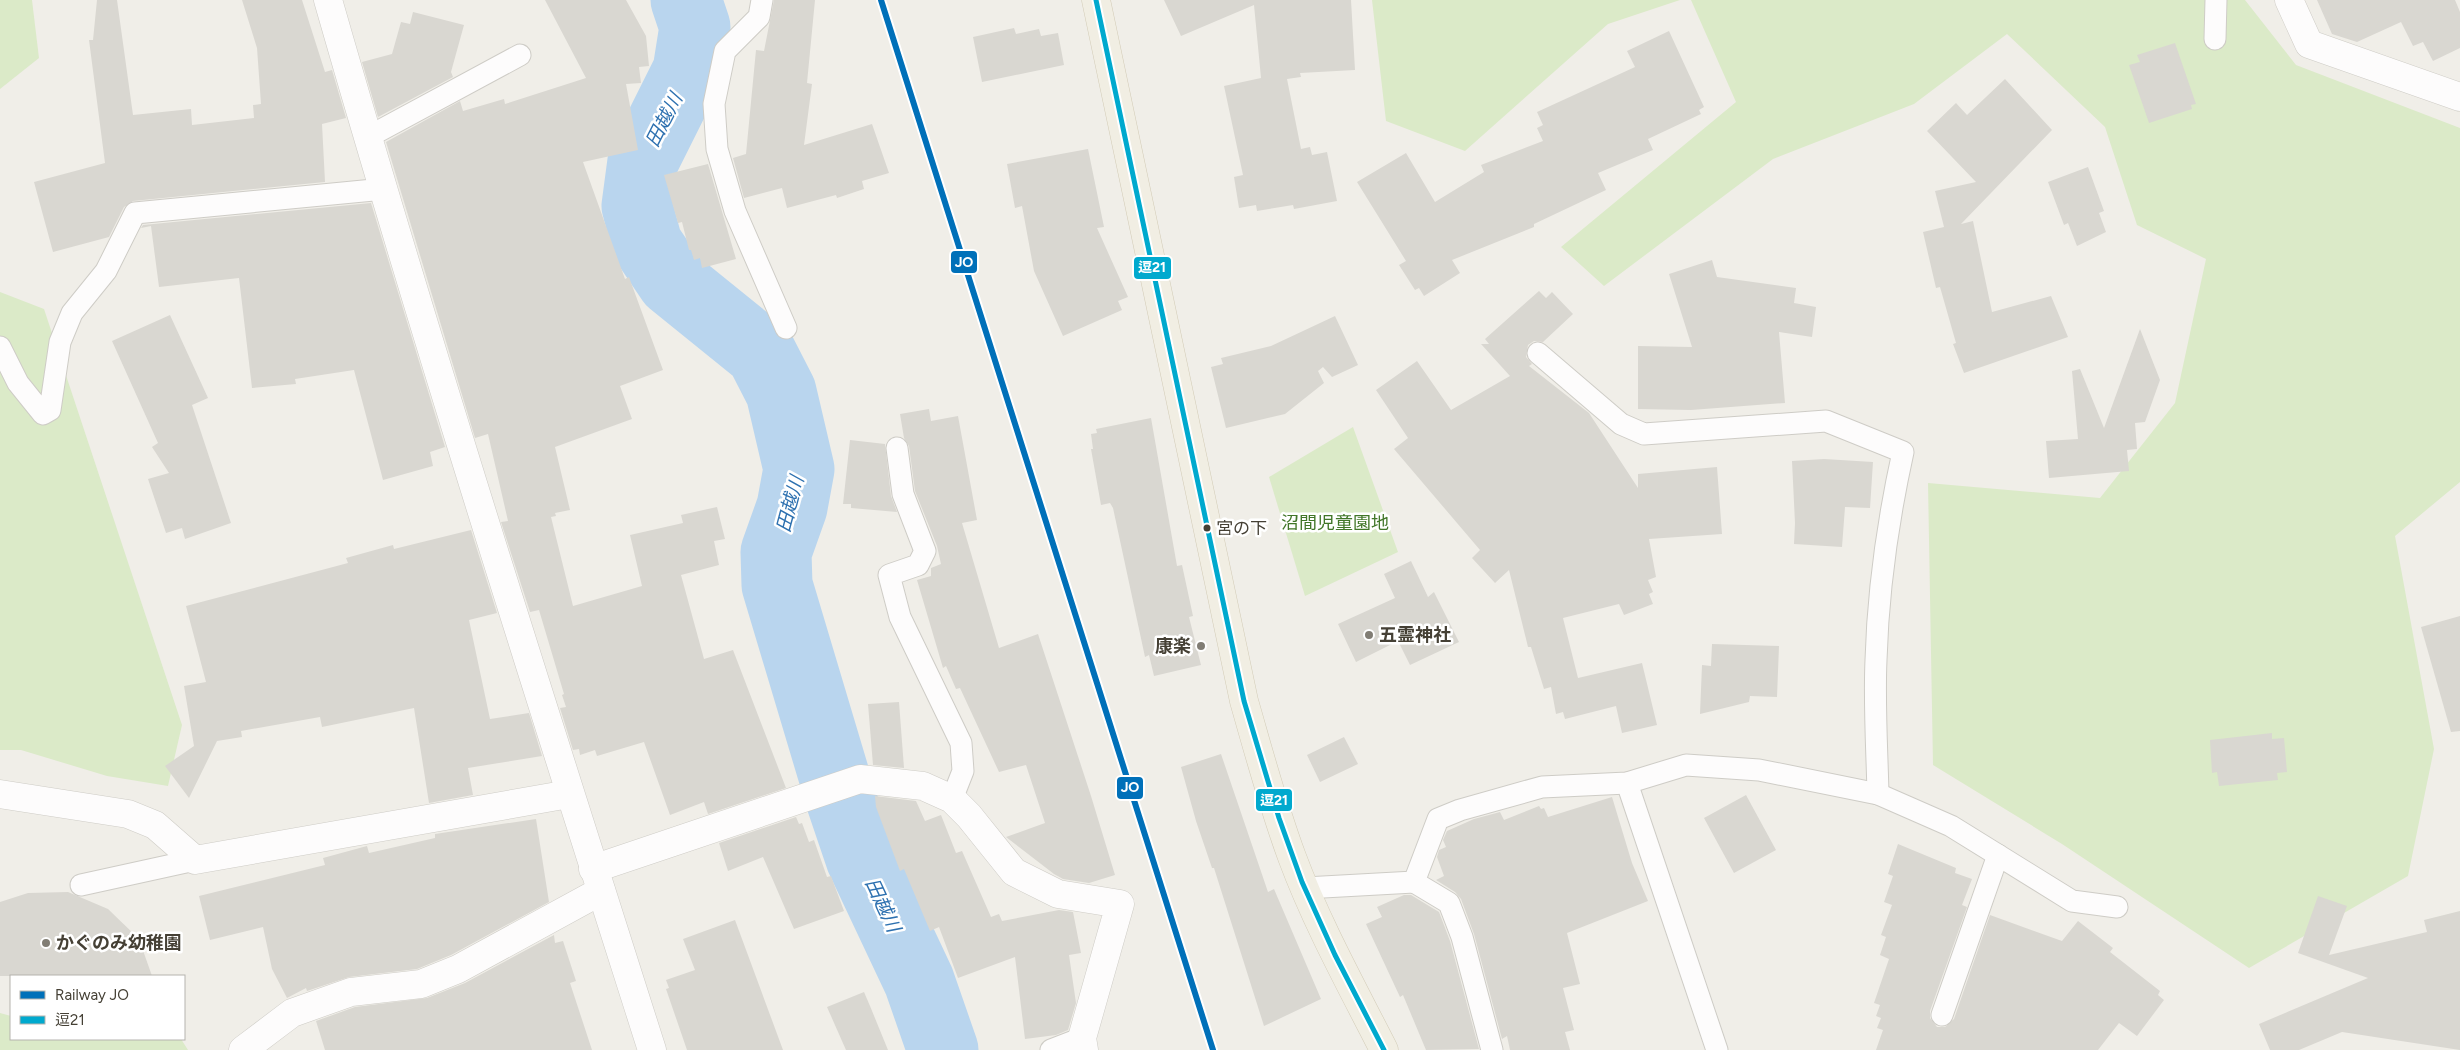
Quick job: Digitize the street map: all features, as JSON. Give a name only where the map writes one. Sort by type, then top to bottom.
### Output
[{"type":"main road","points":[[1096,0],[1244,701],[1268,786],[1292,858],[1384,1050]]},
{"type":"street","points":[[328,0],[368,137],[570,794],[652,1050]]},
{"type":"street","points":[[2289,0],[2309,44],[2460,97]]},
{"type":"street","points":[[243,1050],[292,1013],[351,992],[421,984],[458,969],[598,880],[810,796],[860,779],[923,786],[952,799],[969,816],[1014,872],[1058,894],[1120,904],[1083,1044]]},
{"type":"street","points":[[0,794],[128,814],[155,825],[195,860],[570,794]]},
{"type":"lane","points":[[762,0],[759,17],[725,51],[714,104],[717,149],[735,211],[786,328]]},
{"type":"lane","points":[[2215,39],[2216,0]]},
{"type":"lane","points":[[368,137],[520,55]]},
{"type":"lane","points":[[0,347],[18,383],[43,414],[50,410],[60,342],[72,314],[106,271],[135,213],[384,189]]},
{"type":"lane","points":[[1538,353],[1621,424],[1644,434],[1826,421],[1903,452],[1890,513],[1878,618],[1876,661],[1878,794]]},
{"type":"lane","points":[[897,448],[903,494],[926,551],[918,565],[889,575],[900,617],[961,743],[963,771],[952,799]]},
{"type":"lane","points":[[1414,882],[1438,819],[1460,810],[1542,788],[1627,784],[1686,766],[1759,770],[1878,794],[1951,826],[2072,901],[2117,907]]},
{"type":"lane","points":[[1627,784],[1717,1050]]},
{"type":"lane","points":[[1942,1015],[1998,855]]},
{"type":"lane","points":[[81,884],[195,860]]},
{"type":"lane","points":[[1305,888],[1414,882],[1450,904],[1462,937],[1492,1050]]},
{"type":"lane","points":[[1051,1050],[1083,1044]]},
{"type":"green space","points":[[0,0],[32,0],[39,58],[0,89]]},
{"type":"green space","points":[[1372,0],[1680,0],[1608,24],[1465,151],[1386,121]]},
{"type":"green space","points":[[1691,0],[2245,0],[2296,65],[2460,128],[2460,482],[2395,536],[2434,749],[2408,876],[2249,968],[2062,844],[1933,765],[1928,483],[2100,498],[2175,403],[2206,259],[2137,225],[2105,127],[2007,34],[1914,104],[1773,159],[1604,286],[1561,247],[1736,102]]},
{"type":"green space","points":[[0,292],[44,309],[182,725],[168,786],[107,776],[21,750],[0,750]]},
{"type":"green space","name":"沼間児童園地","points":[[1353,427],[1398,552],[1305,596],[1269,477]]},
{"type":"green space","points":[[0,1013],[10,1016],[10,1040],[182,1040],[188,1050],[0,1050]]},
{"type":"building","points":[[97,0],[117,0],[133,115],[191,109],[192,125],[254,118],[253,105],[261,104],[257,48],[242,0],[302,0],[325,72],[332,70],[346,118],[322,124],[325,182],[133,201],[124,207],[109,237],[53,252],[34,182],[105,163],[89,40],[93,40]]},
{"type":"building","points":[[545,0],[626,0],[646,36],[649,66],[639,67],[641,83],[626,84],[638,150],[583,162],[625,279],[629,277],[663,370],[620,386],[632,419],[555,447],[570,510],[555,513],[556,516],[551,517],[573,606],[642,586],[630,535],[683,523],[681,515],[717,507],[725,539],[714,541],[719,565],[681,575],[704,659],[733,650],[786,788],[708,814],[704,802],[670,815],[644,742],[597,756],[595,750],[580,755],[579,749],[573,750],[560,708],[566,707],[562,695],[564,694],[539,610],[530,612],[501,522],[508,521],[488,434],[475,438],[386,142],[460,101],[463,111],[504,99],[505,104],[586,78]]},
{"type":"building","points":[[774,0],[815,0],[807,83],[812,84],[804,145],[872,124],[889,173],[862,181],[864,189],[837,198],[836,195],[787,208],[782,188],[744,198],[733,158],[746,154],[756,50],[764,51]]},
{"type":"building","points":[[1164,0],[1351,0],[1355,70],[1300,73],[1301,77],[1287,79],[1301,149],[1310,147],[1312,155],[1327,152],[1337,201],[1294,209],[1293,205],[1257,211],[1256,205],[1239,208],[1234,177],[1243,175],[1224,86],[1261,78],[1254,5],[1181,36]]},
{"type":"building","points":[[2317,0],[2455,0],[2460,12],[2460,48],[2433,61],[2423,42],[2413,46],[2401,22],[2357,42],[2332,34]]},
{"type":"building","points":[[413,12],[464,25],[451,72],[453,77],[378,117],[362,62],[392,54],[401,22],[410,24]]},
{"type":"building","points":[[1014,28],[1016,34],[1039,29],[1041,36],[1058,33],[1064,65],[982,82],[973,37]]},
{"type":"building","points":[[1669,31],[1704,107],[1699,110],[1701,114],[1648,139],[1653,150],[1598,173],[1606,190],[1534,224],[1534,227],[1452,260],[1460,273],[1424,296],[1419,288],[1415,290],[1399,265],[1406,261],[1357,182],[1406,153],[1435,202],[1484,172],[1481,165],[1543,141],[1537,128],[1543,125],[1537,112],[1635,67],[1627,51]]},
{"type":"building","points":[[2175,43],[2196,104],[2191,105],[2192,109],[2149,123],[2129,65],[2140,62],[2137,55]]},
{"type":"building","points":[[2005,79],[2052,130],[1961,224],[1973,221],[1992,312],[2051,296],[2068,337],[1964,373],[1953,344],[1956,343],[1940,287],[1936,288],[1923,232],[1944,227],[1935,191],[1976,182],[1927,131],[1956,103],[1967,115]]},
{"type":"building","points":[[1088,149],[1104,227],[1097,228],[1128,297],[1118,301],[1122,310],[1063,336],[1034,271],[1022,206],[1015,208],[1007,164]]},
{"type":"building","points":[[708,164],[736,259],[702,268],[700,258],[694,260],[691,250],[689,250],[682,222],[678,223],[664,175]]},
{"type":"building","points":[[2088,167],[2104,211],[2099,213],[2106,232],[2077,246],[2068,223],[2064,225],[2048,182]]},
{"type":"building","points":[[371,203],[445,447],[430,452],[433,466],[383,480],[354,370],[295,379],[296,384],[252,388],[239,278],[159,287],[151,226],[141,228],[143,225]]},
{"type":"building","points":[[1712,260],[1717,277],[1796,288],[1794,303],[1816,307],[1812,337],[1779,332],[1785,403],[1691,410],[1638,409],[1638,346],[1692,347],[1669,274]]},
{"type":"building","points":[[1539,291],[1546,298],[1552,292],[1573,314],[1543,342],[1534,341],[1528,345],[1526,357],[1532,364],[1529,366],[1589,413],[1638,488],[1638,474],[1717,467],[1722,534],[1649,539],[1656,577],[1648,580],[1653,592],[1649,594],[1653,604],[1624,615],[1619,604],[1563,618],[1578,678],[1642,663],[1657,725],[1622,733],[1616,706],[1565,719],[1563,712],[1556,714],[1551,687],[1544,689],[1531,647],[1528,647],[1509,570],[1495,583],[1472,558],[1480,550],[1394,449],[1408,438],[1376,390],[1417,361],[1451,410],[1510,376],[1481,344],[1489,344],[1485,339]]},
{"type":"building","points":[[170,315],[208,398],[192,405],[231,523],[185,539],[182,528],[166,533],[148,479],[169,473],[152,447],[158,443],[112,341]]},
{"type":"building","points":[[1335,316],[1358,365],[1332,377],[1323,367],[1318,371],[1324,383],[1285,414],[1226,428],[1211,367],[1223,364],[1221,358],[1271,346]]},
{"type":"building","points":[[2140,329],[2160,380],[2145,422],[2135,423],[2137,449],[2127,450],[2129,471],[2049,478],[2046,441],[2078,439],[2072,371],[2080,369],[2104,428]]},
{"type":"building","points":[[929,409],[931,421],[958,416],[977,520],[962,523],[999,648],[1038,634],[1115,875],[1089,883],[1063,879],[1006,837],[1045,823],[1026,765],[999,772],[960,688],[956,689],[946,666],[943,668],[917,580],[931,576],[931,568],[941,564],[937,546],[915,491],[909,446],[904,438],[900,414]]},
{"type":"building","points":[[1151,418],[1177,566],[1182,565],[1193,616],[1189,617],[1201,665],[1154,676],[1149,655],[1145,657],[1113,508],[1110,503],[1101,505],[1091,449],[1093,449],[1091,434],[1097,433],[1096,429]]},
{"type":"building","points":[[850,440],[885,444],[891,496],[897,512],[851,508],[851,504],[843,504]]},
{"type":"building","points":[[1824,459],[1873,462],[1870,508],[1845,507],[1842,547],[1794,544],[1795,523],[1792,461]]},
{"type":"building","points":[[471,530],[497,613],[469,620],[490,719],[529,713],[542,756],[468,768],[473,795],[429,803],[414,708],[322,727],[320,717],[241,731],[242,737],[217,741],[189,798],[165,766],[194,746],[184,686],[206,682],[186,606],[348,563],[346,558],[393,545],[394,549]]},
{"type":"building","points":[[1411,561],[1428,597],[1434,592],[1459,642],[1410,665],[1398,641],[1356,662],[1338,624],[1395,598],[1384,574]]},
{"type":"building","points":[[2460,616],[2460,731],[2451,732],[2421,627]]},
{"type":"building","points":[[1712,644],[1779,646],[1777,697],[1750,696],[1749,702],[1700,714],[1702,665],[1711,666]]},
{"type":"building","points":[[899,702],[904,768],[873,765],[868,704]]},
{"type":"building","points":[[2272,733],[2272,739],[2284,738],[2287,772],[2277,773],[2278,780],[2219,786],[2217,772],[2212,773],[2210,740]]},
{"type":"building","points":[[1344,737],[1358,764],[1320,782],[1307,755]]},
{"type":"building","points":[[1221,754],[1268,892],[1274,889],[1321,999],[1264,1026],[1214,868],[1212,868],[1196,821],[1181,767]]},
{"type":"building","points":[[1746,795],[1776,850],[1734,873],[1704,818]]},
{"type":"building","points":[[875,796],[916,801],[925,821],[941,815],[956,853],[962,851],[991,917],[999,914],[1002,921],[1059,910],[1073,912],[1081,953],[1069,955],[1076,1003],[1068,1030],[1056,1035],[1025,1039],[1015,957],[958,978],[939,927],[930,931],[904,869],[900,871],[876,807]]},
{"type":"building","points":[[1612,797],[1632,863],[1648,901],[1567,933],[1580,984],[1563,988],[1574,1030],[1565,1032],[1570,1050],[1510,1050],[1507,1036],[1502,1039],[1474,934],[1461,899],[1455,892],[1436,880],[1444,876],[1437,857],[1439,850],[1446,847],[1443,840],[1447,831],[1474,819],[1500,812],[1504,820],[1539,806],[1541,809],[1544,808],[1548,817]]},
{"type":"building","points":[[796,817],[799,824],[802,823],[809,842],[814,840],[827,877],[831,876],[844,911],[794,929],[763,857],[728,871],[719,843]]},
{"type":"building","points":[[536,819],[549,902],[451,955],[417,969],[349,977],[307,991],[306,988],[287,998],[272,969],[263,927],[210,940],[199,896],[325,865],[323,858],[367,846],[369,853],[435,838],[435,834]]},
{"type":"building","points":[[1898,844],[1956,868],[1955,873],[1972,879],[1962,905],[1967,907],[1930,1011],[1930,1018],[1937,1027],[1945,1027],[1954,1019],[1990,915],[2062,941],[2078,921],[2113,948],[2110,952],[2160,991],[2158,995],[2164,1000],[2137,1036],[2119,1023],[2098,1050],[1876,1050],[1883,1030],[1877,1028],[1881,1018],[1876,1016],[1880,1005],[1874,1003],[1889,959],[1880,955],[1886,937],[1881,935],[1892,905],[1884,902],[1893,876],[1888,874]]},
{"type":"building","points":[[68,892],[108,909],[139,939],[152,975],[0,976],[0,902],[28,893]]},
{"type":"building","points":[[1404,895],[1411,895],[1439,912],[1450,941],[1479,1049],[1426,1050],[1403,995],[1400,997],[1366,924],[1382,917],[1377,907]]},
{"type":"building","points":[[2318,896],[2347,906],[2329,955],[2427,932],[2424,920],[2460,911],[2460,1050],[2342,1032],[2299,1050],[2270,1050],[2259,1024],[2368,978],[2298,953]]},
{"type":"building","points":[[735,920],[783,1050],[687,1050],[666,989],[669,988],[666,980],[695,970],[683,939]]},
{"type":"building","points":[[554,935],[555,943],[563,941],[576,981],[570,983],[592,1050],[325,1050],[316,1021],[355,1007],[427,998],[465,983]]},
{"type":"building","points":[[864,992],[888,1050],[846,1050],[827,1007]]},
{"type":"waterway","name":"田越川","points":[[686,0],[695,27],[688,71],[643,161],[637,206],[647,244],[672,281],[761,353],[781,392],[799,469],[792,507],[776,552],[777,585],[841,799],[861,858],[919,981],[943,1050]]},
{"type":"rail line","name":"JO","points":[[881,0],[1213,1050]]},
{"type":"transit line","name":"逗21","points":[[1096,0],[1244,701],[1279,818],[1302,882],[1335,955],[1384,1050]]},
{"type":"place","name":"宮の下","points":[[1207,528]]},
{"type":"place","name":"五霊神社","points":[[1369,635]]},
{"type":"place","name":"康楽","points":[[1201,646]]},
{"type":"place","name":"かぐのみ幼稚園","points":[[46,943]]}]
